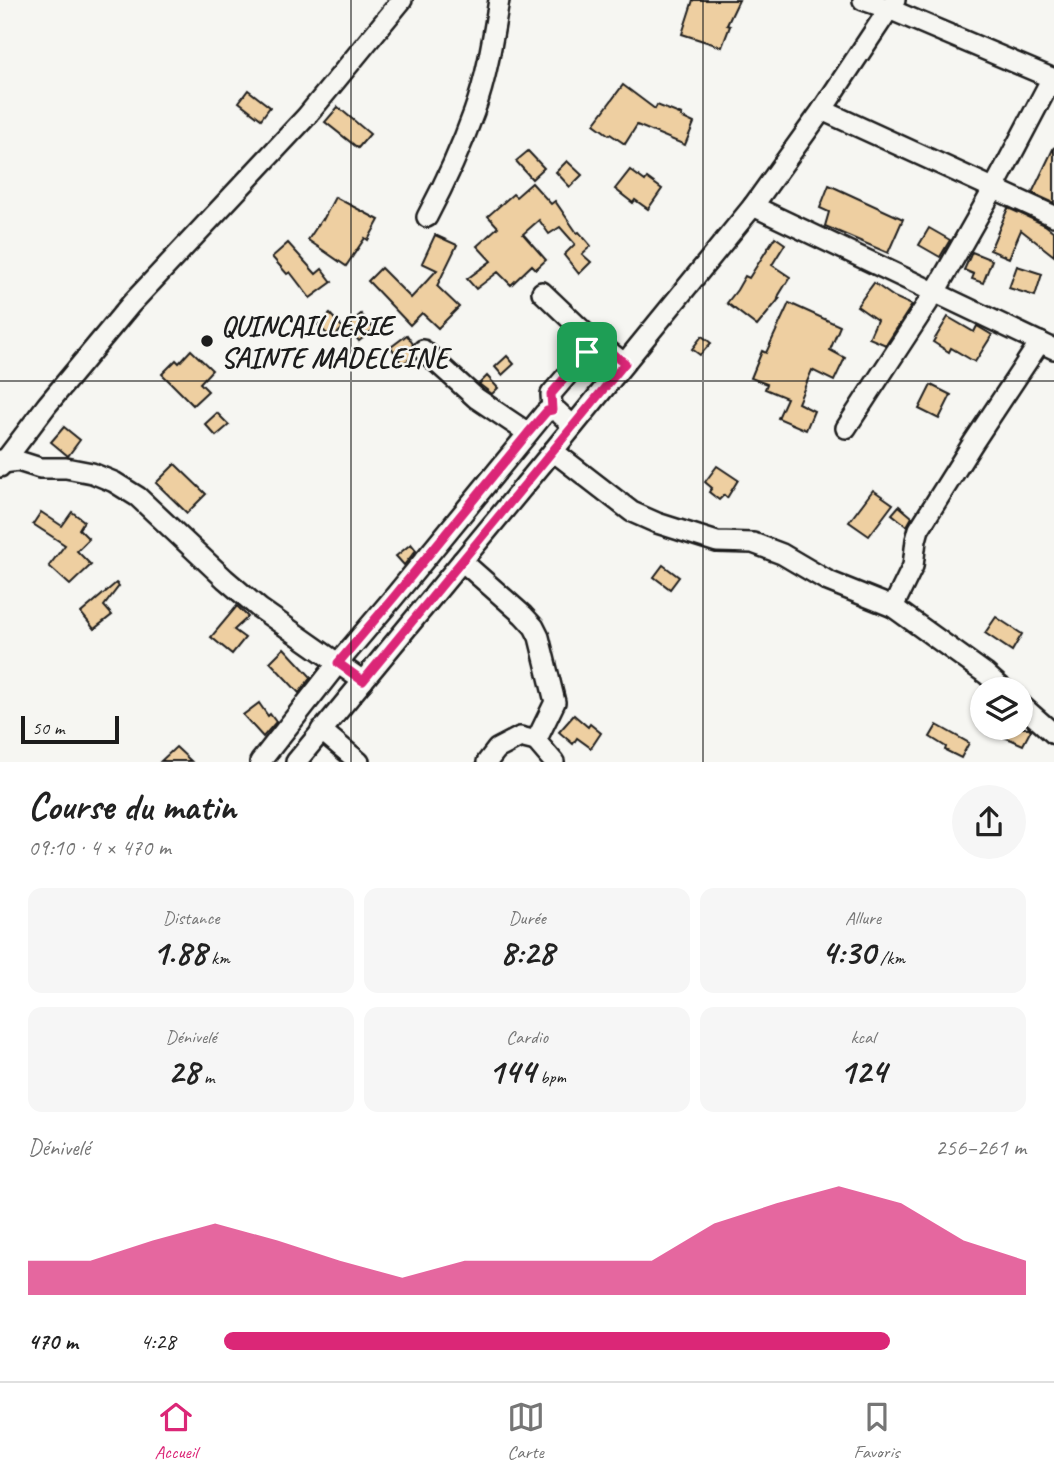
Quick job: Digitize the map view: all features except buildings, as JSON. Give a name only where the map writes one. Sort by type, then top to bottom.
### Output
[{"type":"street","points":[[1,463],[131,304],[306,117],[402,0]]},
{"type":"street","points":[[427,217],[450,171],[475,110],[499,0]]},
{"type":"street","points":[[846,428],[935,292],[1053,78],[892,5],[863,0]]},
{"type":"street","points":[[296,761],[752,206],[822,110],[892,5]]},
{"type":"street","points":[[822,110],[1054,216]]},
{"type":"street","points":[[752,206],[1047,346],[973,443],[919,529],[913,566],[893,607]]},
{"type":"street","points":[[542,292],[585,333],[625,363]]},
{"type":"street","points":[[552,410],[551,394],[587,352],[585,333]]},
{"type":"street","points":[[423,350],[476,398],[528,433]]},
{"type":"street","points":[[260,761],[547,411],[556,411],[573,426]]},
{"type":"street","points":[[553,451],[632,512],[717,542],[753,543],[782,554],[828,581],[893,607],[989,677]]},
{"type":"street","points":[[1,463],[18,461],[40,468],[66,468],[92,473],[114,482],[138,497],[259,608],[363,681]]},
{"type":"street","points":[[462,561],[516,608],[534,627],[539,637],[555,702],[536,741]]},
{"type":"street","points":[[1033,715],[1054,734]]},
{"type":"street","points":[[321,730],[359,761]]},
{"type":"street","points":[[487,761],[497,748],[520,737],[536,741],[554,761]]},
{"type":"place","name":"QUINCAILLERIE SAINTE MADELEINE","points":[[207,341]]},
{"type":"route","points":[[585,333],[625,363],[363,681],[338,663],[528,433],[547,411],[552,410],[551,394],[587,352],[585,333]]}]
